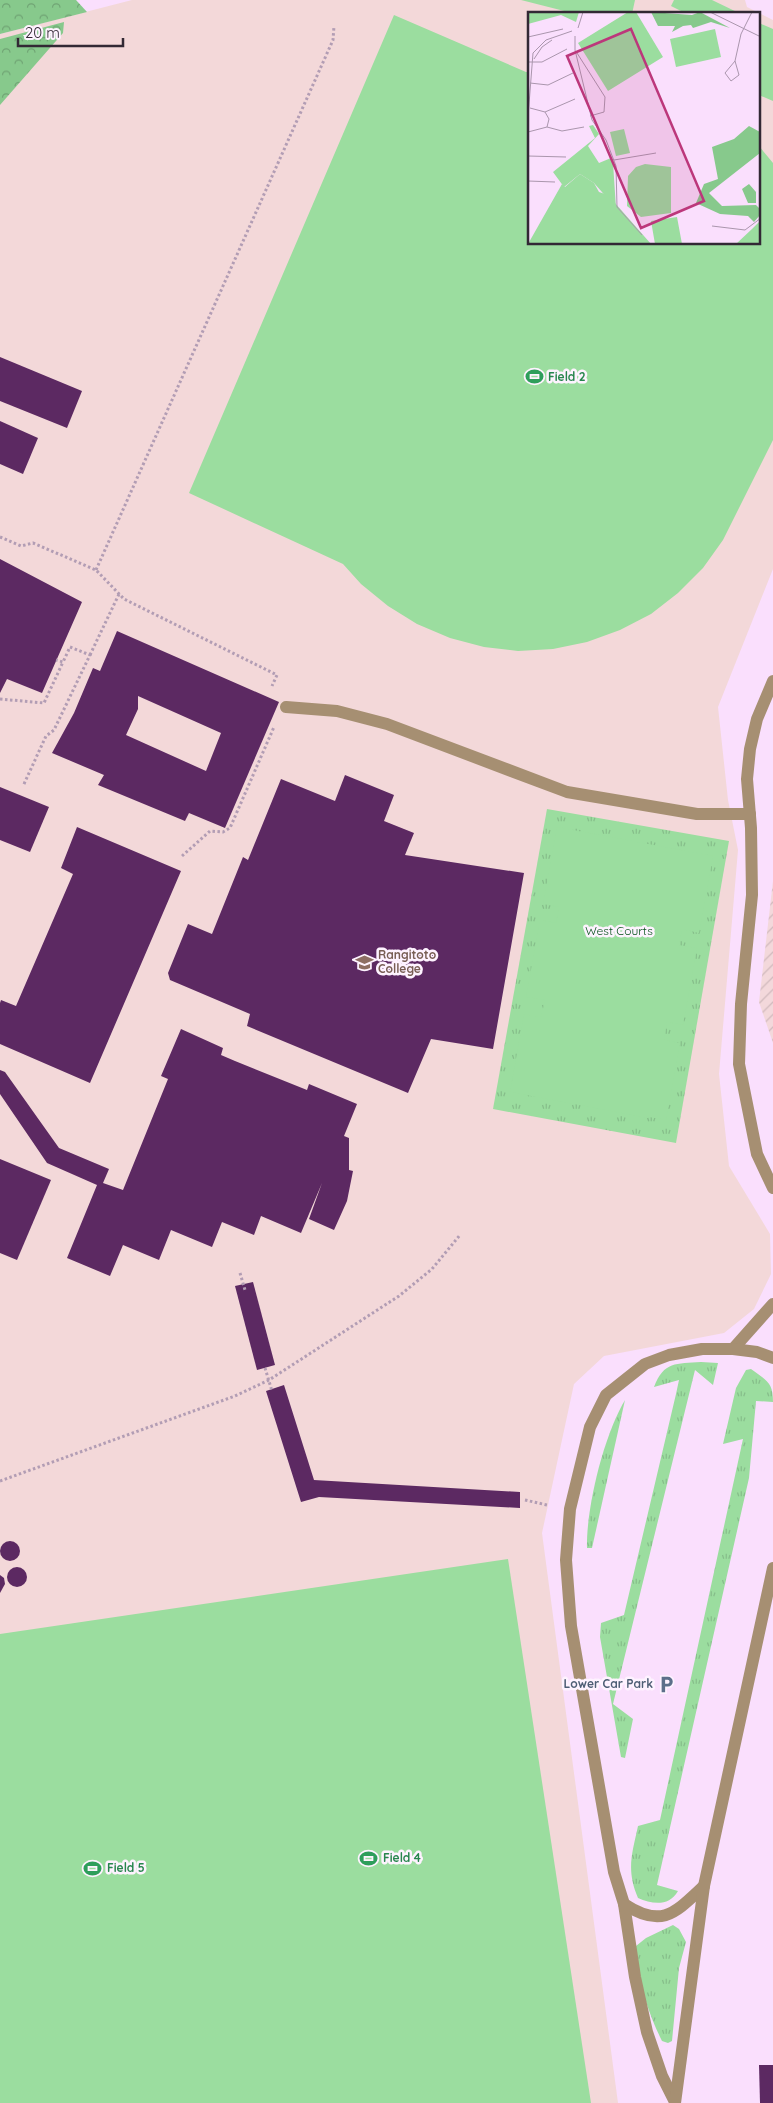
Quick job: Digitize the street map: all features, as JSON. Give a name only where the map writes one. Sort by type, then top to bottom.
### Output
[{"type":"lane","points":[[773,681],[757,719],[750,749],[747,779],[752,894],[741,1004],[739,1064],[757,1154],[773,1188]]},
{"type":"lane","points":[[286,707],[337,711],[387,724],[567,792],[697,814],[750,814]]},
{"type":"lane","points":[[733,1349],[773,1304]]},
{"type":"lane","points":[[674,2103],[662,2076],[647,2032],[635,1977],[624,1904],[614,1872],[572,1626],[566,1560],[570,1509],[590,1427],[606,1395],[645,1364],[669,1355],[702,1349],[733,1349],[757,1352],[773,1358]]},
{"type":"lane","points":[[674,2103],[704,1886],[773,1568]]},
{"type":"lane","points":[[624,1904],[637,1913],[649,1918],[668,1915],[682,1906],[704,1886]]},
{"type":"path","points":[[96,570],[333,40],[334,26]]},
{"type":"path","points":[[0,538],[21,546],[33,543],[96,570],[124,599],[277,675],[271,689]]},
{"type":"path","points":[[24,784],[46,736],[54,730],[119,594]]},
{"type":"path","points":[[0,699],[44,703],[70,647],[90,655]]},
{"type":"path","points":[[56,660],[63,662]]},
{"type":"path","points":[[182,856],[210,831],[223,832],[230,828],[275,726]]},
{"type":"path","points":[[0,1481],[235,1396],[269,1380],[399,1296],[432,1270],[460,1235]]},
{"type":"path","points":[[240,1273],[245,1290]]},
{"type":"path","points":[[265,1368],[272,1391]]},
{"type":"shaded area","name":"Rangitoto College","points":[[132,0],[745,0],[747,7],[757,12],[528,12],[528,245],[760,245],[760,14],[773,20],[773,569],[718,707],[728,800],[738,850],[719,1074],[729,1166],[770,1234],[771,1274],[754,1309],[724,1333],[604,1356],[574,1384],[542,1533],[618,2103],[0,2103],[0,34]]},
{"type":"shaded area","points":[[773,881],[773,1043],[759,1002]]},
{"type":"green space","points":[[0,0],[76,0],[87,12],[0,34]]},
{"type":"green space","points":[[521,0],[635,0],[632,12],[568,12]]},
{"type":"green space","points":[[674,0],[712,0],[737,12],[683,12],[671,6]]},
{"type":"green space","name":"Field 2","points":[[394,15],[528,72],[528,245],[760,245],[760,147],[773,163],[773,440],[723,540],[703,568],[678,593],[651,614],[620,630],[587,642],[553,649],[518,651],[484,647],[450,638],[417,624],[388,606],[361,584],[343,564],[189,493]]},
{"type":"green space","points":[[64,22],[63,33],[0,105],[0,39]]},
{"type":"green space","points":[[760,23],[773,29],[773,101],[760,95]]},
{"type":"green space","name":"West Courts","points":[[547,809],[729,841],[676,1143],[493,1109]]},
{"type":"green space","name":"West Courts","points":[[557,827],[713,856],[699,933],[682,929],[679,945],[697,948],[683,1025],[667,1022],[664,1040],[680,1043],[666,1120],[510,1092],[524,1014],[541,1017],[545,1000],[526,997],[540,920],[556,923],[559,907],[543,904]]},
{"type":"green space","points":[[718,1363],[713,1385],[695,1370],[613,1704],[633,1719],[625,1758],[621,1757],[600,1637],[601,1623],[624,1615],[679,1380],[654,1387],[662,1372],[667,1368],[678,1364]]},
{"type":"green space","points":[[751,1369],[768,1382],[772,1390],[773,1402],[756,1401],[749,1478],[657,1885],[678,1891],[670,1900],[654,1903],[638,1898],[634,1888],[631,1862],[634,1845],[638,1826],[660,1820],[743,1439],[723,1444],[736,1388],[746,1370]]},
{"type":"green space","points":[[625,1400],[592,1548],[587,1548],[587,1531],[593,1492],[603,1451]]},
{"type":"green space","name":"Field 4","points":[[508,1559],[591,2103],[0,2103],[0,1634]]},
{"type":"green space","points":[[673,1925],[679,1929],[686,1942],[679,1968],[672,2041],[668,2043],[662,2041],[648,2007],[640,1981],[636,1946],[646,1938]]},
{"type":"building","points":[[0,357],[82,391],[67,428],[0,401]]},
{"type":"building","points":[[0,421],[38,438],[23,474],[0,464]]},
{"type":"building","points":[[0,559],[82,602],[42,693],[7,679],[0,693]]},
{"type":"building","points":[[117,631],[279,702],[225,828],[189,813],[185,821],[98,785],[104,775],[52,753],[74,713],[93,668],[100,671]],"holes":[[[138,696],[221,733],[206,771],[126,735],[138,709]]]},
{"type":"building","points":[[345,775],[394,795],[384,821],[414,833],[405,855],[524,873],[493,1049],[431,1039],[408,1093],[247,1026],[250,1014],[170,980],[168,973],[188,924],[212,934],[243,857],[248,860],[281,779],[335,801]]},
{"type":"building","points":[[0,787],[49,807],[30,852],[0,840]]},
{"type":"building","points":[[77,827],[181,871],[90,1083],[0,1044],[1,1000],[16,1006],[73,874],[61,868]]},
{"type":"building","points":[[181,1029],[223,1048],[221,1055],[235,1061],[307,1090],[309,1084],[357,1104],[344,1136],[349,1138],[349,1170],[353,1171],[347,1201],[334,1230],[309,1219],[322,1183],[301,1233],[261,1216],[254,1235],[222,1222],[212,1247],[171,1230],[159,1260],[123,1245],[110,1276],[67,1258],[97,1185],[47,1163],[0,1094],[0,1070],[5,1072],[59,1148],[109,1169],[103,1183],[123,1190],[168,1079],[161,1076]]},
{"type":"building","points":[[0,1159],[51,1180],[17,1260],[0,1253]]},
{"type":"building","points":[[253,1282],[275,1365],[257,1370],[235,1286]]},
{"type":"building","points":[[284,1385],[314,1480],[520,1492],[520,1508],[319,1497],[301,1502],[266,1391]]},
{"type":"building","points":[[10,1541],[17,1544],[20,1551],[17,1558],[10,1561],[3,1558],[0,1551],[3,1544]]},
{"type":"building","points":[[17,1567],[24,1570],[27,1577],[24,1584],[17,1587],[10,1584],[7,1577],[10,1570]]},
{"type":"building","points":[[0,1575],[4,1578],[5,1584],[0,1593]]},
{"type":"building","points":[[759,2065],[773,2065],[773,2103],[760,2103]]},
{"type":"place","name":"Field 2","points":[[534,377]]},
{"type":"place","name":"Rangitoto College","points":[[364,962]]},
{"type":"place","name":"Lower Car Park","points":[[667,1684]]},
{"type":"place","name":"Field 4","points":[[369,1858]]},
{"type":"place","name":"Field 5","points":[[93,1868]]}]
